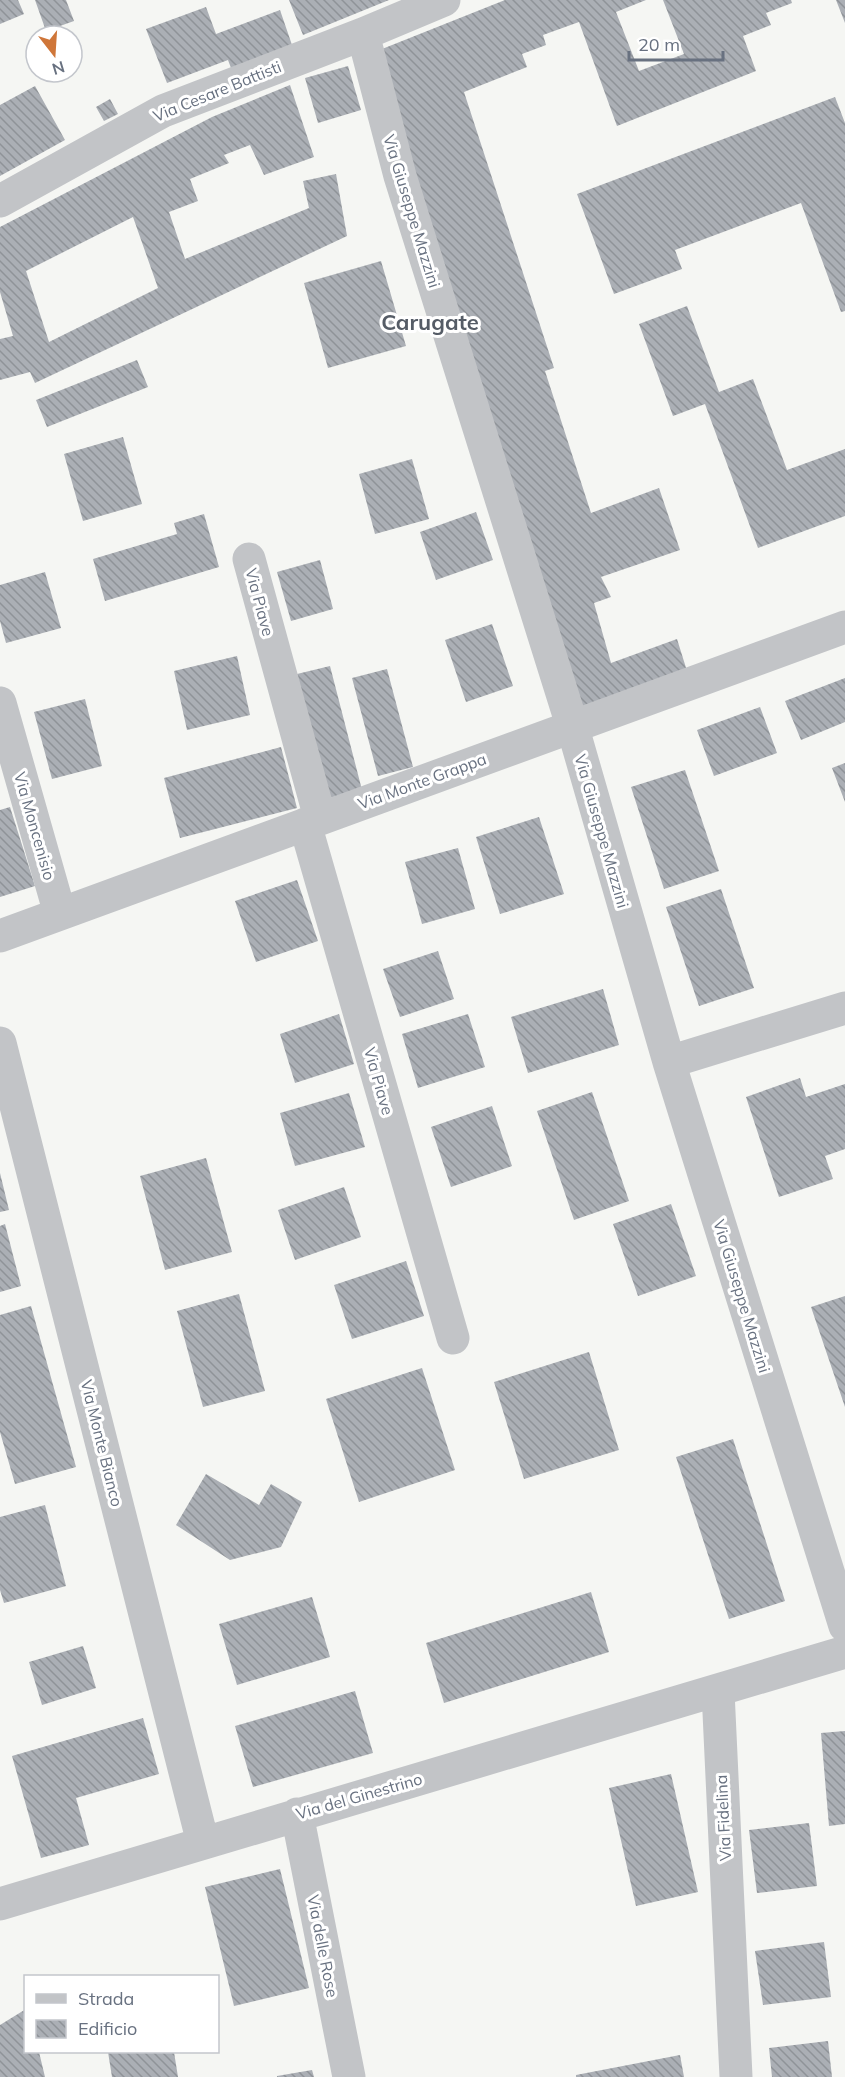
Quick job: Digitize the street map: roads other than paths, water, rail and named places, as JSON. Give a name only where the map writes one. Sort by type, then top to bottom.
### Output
[{"type":"street","name":"Via Cesare Battisti","points":[[0,201],[163,111],[363,34],[444,0]]},
{"type":"street","name":"Via Giuseppe Mazzini","points":[[363,34],[400,176],[572,725],[669,1062],[845,1626]]},
{"type":"street","name":"Via Piave","points":[[249,559],[313,821],[453,1338]]},
{"type":"street","name":"Via Monte Grappa","points":[[0,936],[845,627]]},
{"type":"street","name":"Via Moncenisio","points":[[0,704],[60,914]]},
{"type":"street","points":[[669,1062],[845,1008]]},
{"type":"street","name":"Via Monte Bianco","points":[[0,1043],[203,1843]]},
{"type":"street","points":[[718,1691],[845,1652]]},
{"type":"street","name":"Via del Ginestrino","points":[[0,1904],[297,1814],[718,1691]]},
{"type":"street","name":"Via Fidelina","points":[[718,1691],[736,2077]]},
{"type":"street","name":"Via delle Rose","points":[[297,1814],[349,2077]]},
{"type":"district","name":"Carugate","points":[[430,322]]}]
